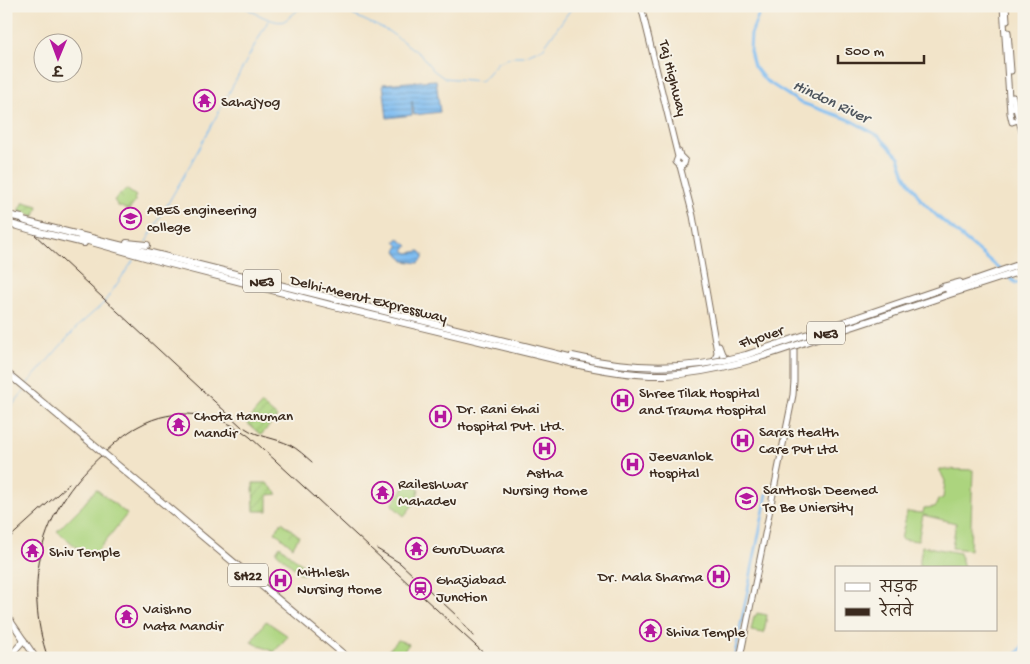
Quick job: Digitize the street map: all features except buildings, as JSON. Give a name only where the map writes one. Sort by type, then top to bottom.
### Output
[{"type":"highway","points":[[13,219],[39,232],[68,233]]},
{"type":"highway","name":"Delhi-Meerut Expressway","points":[[13,219],[153,253],[538,356]]},
{"type":"highway","name":"Delhi-Meerut Expressway","points":[[68,233],[126,246],[356,306]]},
{"type":"highway","points":[[102,242],[145,246],[332,296],[370,310],[380,317],[538,356]]},
{"type":"highway","points":[[102,242],[134,254],[326,304],[370,310]]},
{"type":"highway","points":[[126,246],[145,246]]},
{"type":"highway","name":"NE3","points":[[538,356],[627,370],[657,372],[685,371],[725,365],[1020,266]]},
{"type":"highway","name":"Flyover","points":[[538,356],[562,361],[571,359],[646,367],[711,363],[746,355],[960,282],[981,279]]},
{"type":"highway","name":"Flyover","points":[[370,310],[381,309],[564,354],[571,359],[604,370],[637,374],[679,374],[712,370],[752,360],[957,292],[981,279]]},
{"type":"highway","points":[[332,296],[356,306]]},
{"type":"highway","points":[[326,304],[356,306]]},
{"type":"highway","name":"Delhi-Meerut Expressway","points":[[370,310],[593,366],[627,370]]},
{"type":"highway","name":"SH22","points":[[6,374],[347,658]]},
{"type":"main road","name":"Taj Highway","points":[[642,6],[680,156],[685,159],[682,165]]},
{"type":"main road","points":[[642,6],[678,157],[676,162],[682,165],[695,214],[708,280],[718,347],[718,354],[715,360]]},
{"type":"main road","points":[[1004,6],[1015,100],[1013,109]]},
{"type":"main road","points":[[1004,6],[1013,109],[1015,121],[1024,141]]},
{"type":"main road","points":[[1015,121],[1019,126],[1024,141]]},
{"type":"main road","points":[[682,165],[693,216],[702,274],[718,347],[726,358]]},
{"type":"main road","points":[[562,361],[591,370],[627,370],[787,351],[893,309],[944,286],[960,282]]},
{"type":"main road","points":[[893,309],[957,292]]},
{"type":"main road","points":[[738,658],[776,488],[793,382],[794,348]]},
{"type":"main road","points":[[746,621],[793,382],[792,354],[787,351]]},
{"type":"main road","points":[[564,354],[627,370]]},
{"type":"main road","points":[[6,616],[35,658]]},
{"type":"main road","points":[[8,658],[25,642]]},
{"type":"green space","points":[[126,189],[136,196],[134,199],[136,201],[129,210],[118,206],[114,200]]},
{"type":"green space","points":[[24,202],[38,206],[35,216],[19,211]]},
{"type":"green space","points":[[262,404],[277,417],[261,435],[246,422]]},
{"type":"green space","points":[[939,469],[973,470],[970,550],[952,548],[956,523],[923,515],[918,541],[901,539],[907,512],[923,513],[924,508],[935,507],[938,500],[943,498],[945,481]]},
{"type":"green space","points":[[408,482],[419,489],[416,501],[404,516],[392,505]]},
{"type":"green space","points":[[253,483],[267,483],[278,494],[268,495],[268,511],[254,511]]},
{"type":"green space","points":[[96,489],[127,514],[91,559],[57,531]]},
{"type":"green space","points":[[282,522],[299,536],[293,547],[275,532]]},
{"type":"green space","points":[[280,546],[307,569],[302,575],[276,552]]},
{"type":"green space","points":[[922,546],[960,553],[963,566],[919,566]]},
{"type":"green space","points":[[757,613],[767,615],[764,633],[751,631],[754,616]]},
{"type":"green space","points":[[266,621],[288,636],[274,652],[251,642]]},
{"type":"green space","points":[[398,640],[409,644],[398,658],[394,658],[386,653]]},
{"type":"water","points":[[436,80],[440,112],[414,115],[412,100],[412,115],[387,118],[383,84]]},
{"type":"water","points":[[398,238],[408,246],[404,250],[408,253],[420,251],[423,254],[423,259],[419,263],[404,261],[396,251],[399,246],[395,242]]},
{"type":"waterway","points":[[243,6],[263,17],[280,22],[287,19],[303,6]]},
{"type":"waterway","points":[[323,6],[331,8],[333,6]]},
{"type":"waterway","points":[[346,6],[353,15],[388,31],[405,43],[421,55],[433,70],[444,78],[481,81],[498,62],[515,56],[524,56],[543,48],[573,6]]},
{"type":"waterway","name":"Hindon River","points":[[762,6],[751,34],[750,51],[754,66],[765,80],[799,102],[848,119],[879,136],[899,157],[905,175],[921,200],[937,216],[1001,270]]},
{"type":"waterway","points":[[146,242],[269,19]]},
{"type":"waterway","points":[[27,384],[78,326],[103,304],[133,261]]},
{"type":"waterway","name":"Hindon River","points":[[1008,276],[1016,283],[1024,284]]},
{"type":"waterway","points":[[6,413],[24,391]]},
{"type":"waterway","points":[[734,658],[767,494]]},
{"type":"waterway","name":"Hindon River","points":[[1012,658],[1024,644]]},
{"type":"railway","points":[[6,208],[242,427]]},
{"type":"railway","points":[[48,658],[38,616],[38,573],[47,532],[59,507],[83,474],[124,435],[153,420],[181,414],[210,417],[224,422],[250,437],[489,658]]},
{"type":"railway","points":[[245,428],[290,445],[312,462]]},
{"type":"railway","points":[[6,541],[69,484]]},
{"type":"railway","points":[[377,549],[400,563],[457,616],[473,636]]},
{"type":"place","name":"SahajYog","points":[[205,101]]},
{"type":"place","name":"ABES engineering college","points":[[131,218]]},
{"type":"place","name":"Shree Tilak Hospital and Trauma Hospital","points":[[623,401]]},
{"type":"place","name":"Dr. Rani Ghai Hospital Pvt. Ltd.","points":[[441,417]]},
{"type":"place","name":"Chota Hanuman Mandir","points":[[178,424]]},
{"type":"place","name":"Saras Health Care Pvt Ltd","points":[[743,440]]},
{"type":"place","name":"Astha Nursing Home","points":[[545,449]]},
{"type":"place","name":"Jeevanlok Hospital","points":[[633,464]]},
{"type":"place","name":"Raileshwar Mahadev","points":[[382,492]]},
{"type":"place","name":"Santhosh Deemed To Be Uniersity","points":[[747,498]]},
{"type":"place","name":"GuruDwara","points":[[416,548]]},
{"type":"place","name":"Shiv Temple","points":[[33,551]]},
{"type":"place","name":"Dr. Mala Sharma","points":[[719,576]]},
{"type":"place","name":"Mithlesh Nursing Home","points":[[281,580]]},
{"type":"place","name":"Ghaziabad Junction","points":[[420,588]]},
{"type":"place","name":"Vaishno Mata Mandir","points":[[127,617]]},
{"type":"place","name":"Shiva Temple","points":[[650,631]]}]
